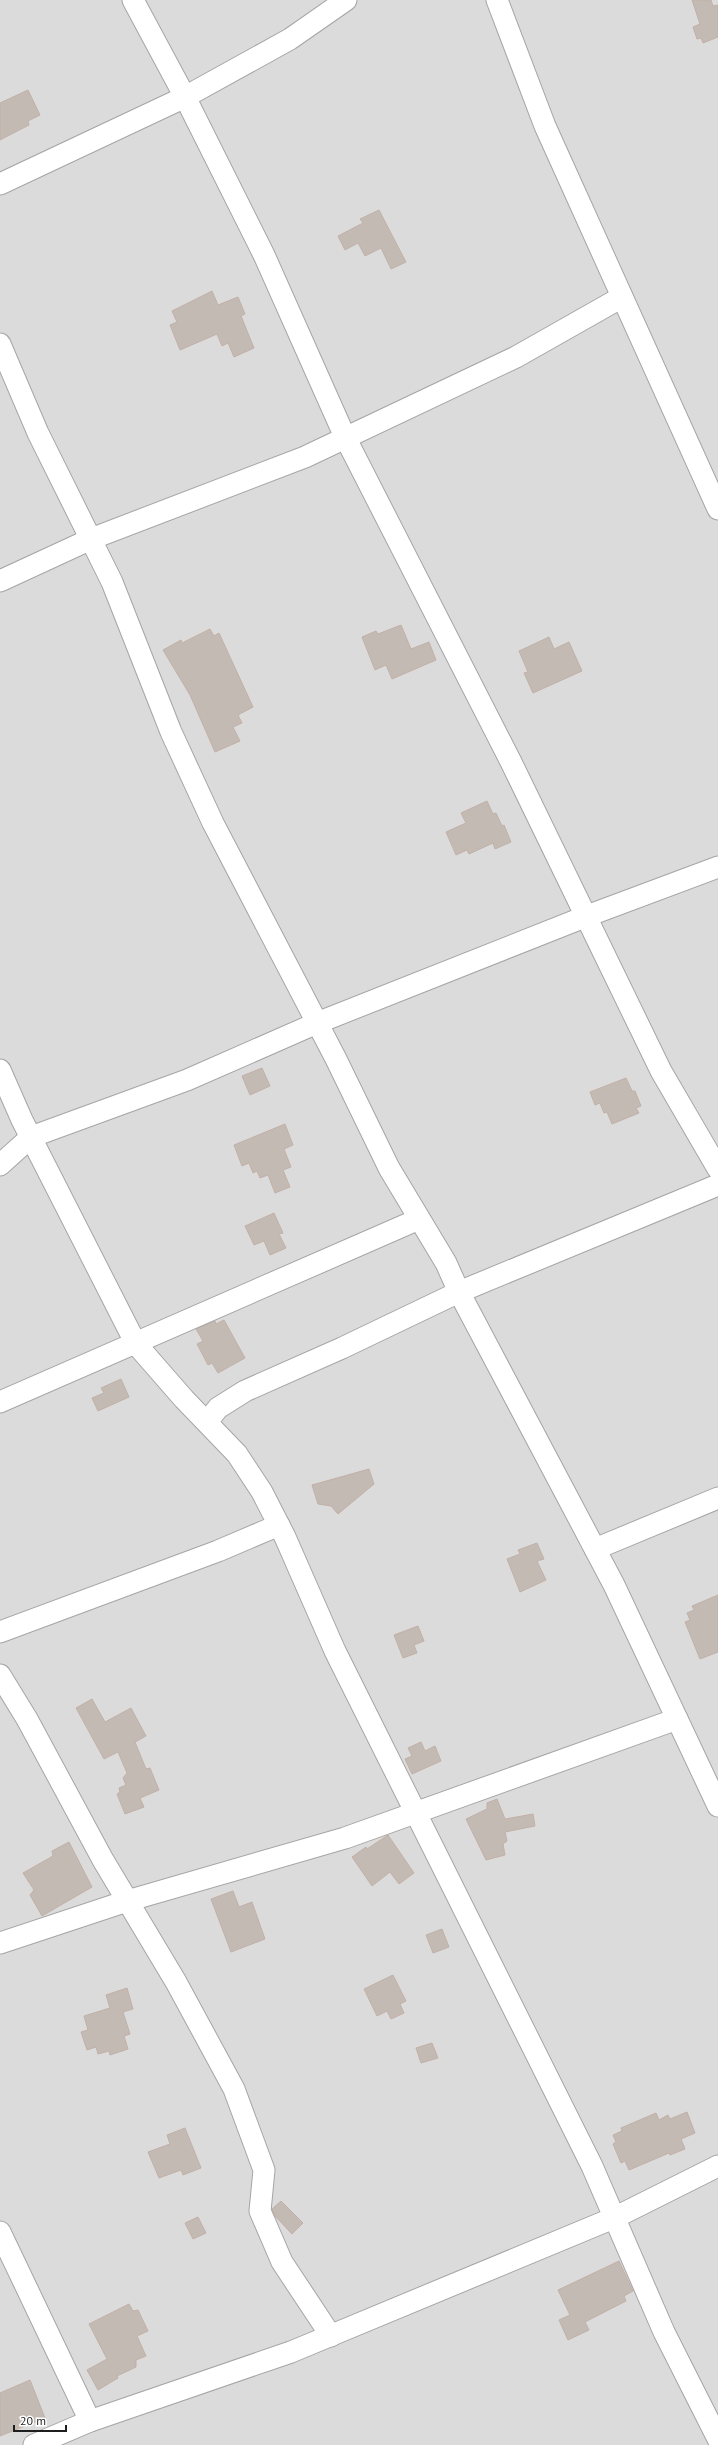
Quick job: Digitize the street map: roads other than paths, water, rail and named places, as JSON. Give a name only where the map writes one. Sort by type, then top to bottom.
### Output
[{"type":"street","points":[[133,0],[185,97],[264,256],[345,437],[587,916],[661,1071],[718,1169]]},
{"type":"street","points":[[0,184],[185,97],[290,39],[346,0]]},
{"type":"street","points":[[497,0],[545,126],[718,509]]},
{"type":"street","points":[[0,581],[91,539],[305,457],[516,357],[622,298]]},
{"type":"street","points":[[0,344],[38,433],[112,582],[171,732],[207,809],[317,1023],[389,1168],[446,1263],[459,1292],[595,1549],[718,1806]]},
{"type":"street","points":[[0,1165],[31,1137],[187,1080],[317,1023],[587,916],[718,867]]},
{"type":"street","points":[[0,1070],[31,1137],[136,1344],[237,1454],[262,1492],[279,1525],[335,1651],[554,2087],[616,2217],[664,2332],[718,2440]]},
{"type":"street","points":[[207,1422],[218,1408],[245,1391],[342,1348],[459,1292],[718,1186]]},
{"type":"street","points":[[0,1402],[136,1344],[419,1219]]},
{"type":"street","points":[[595,1549],[718,1498]]},
{"type":"street","points":[[0,1632],[218,1551],[279,1525]]},
{"type":"street","points":[[0,1675],[27,1719],[127,1901],[176,1982],[234,2089],[264,2170],[260,2211],[282,2262],[331,2336]]},
{"type":"street","points":[[0,1943],[127,1901],[345,1838],[676,1719]]},
{"type":"street","points":[[34,2445],[90,2421],[291,2352],[331,2336],[616,2217],[718,2166]]},
{"type":"street","points":[[0,2232],[90,2421]]}]
